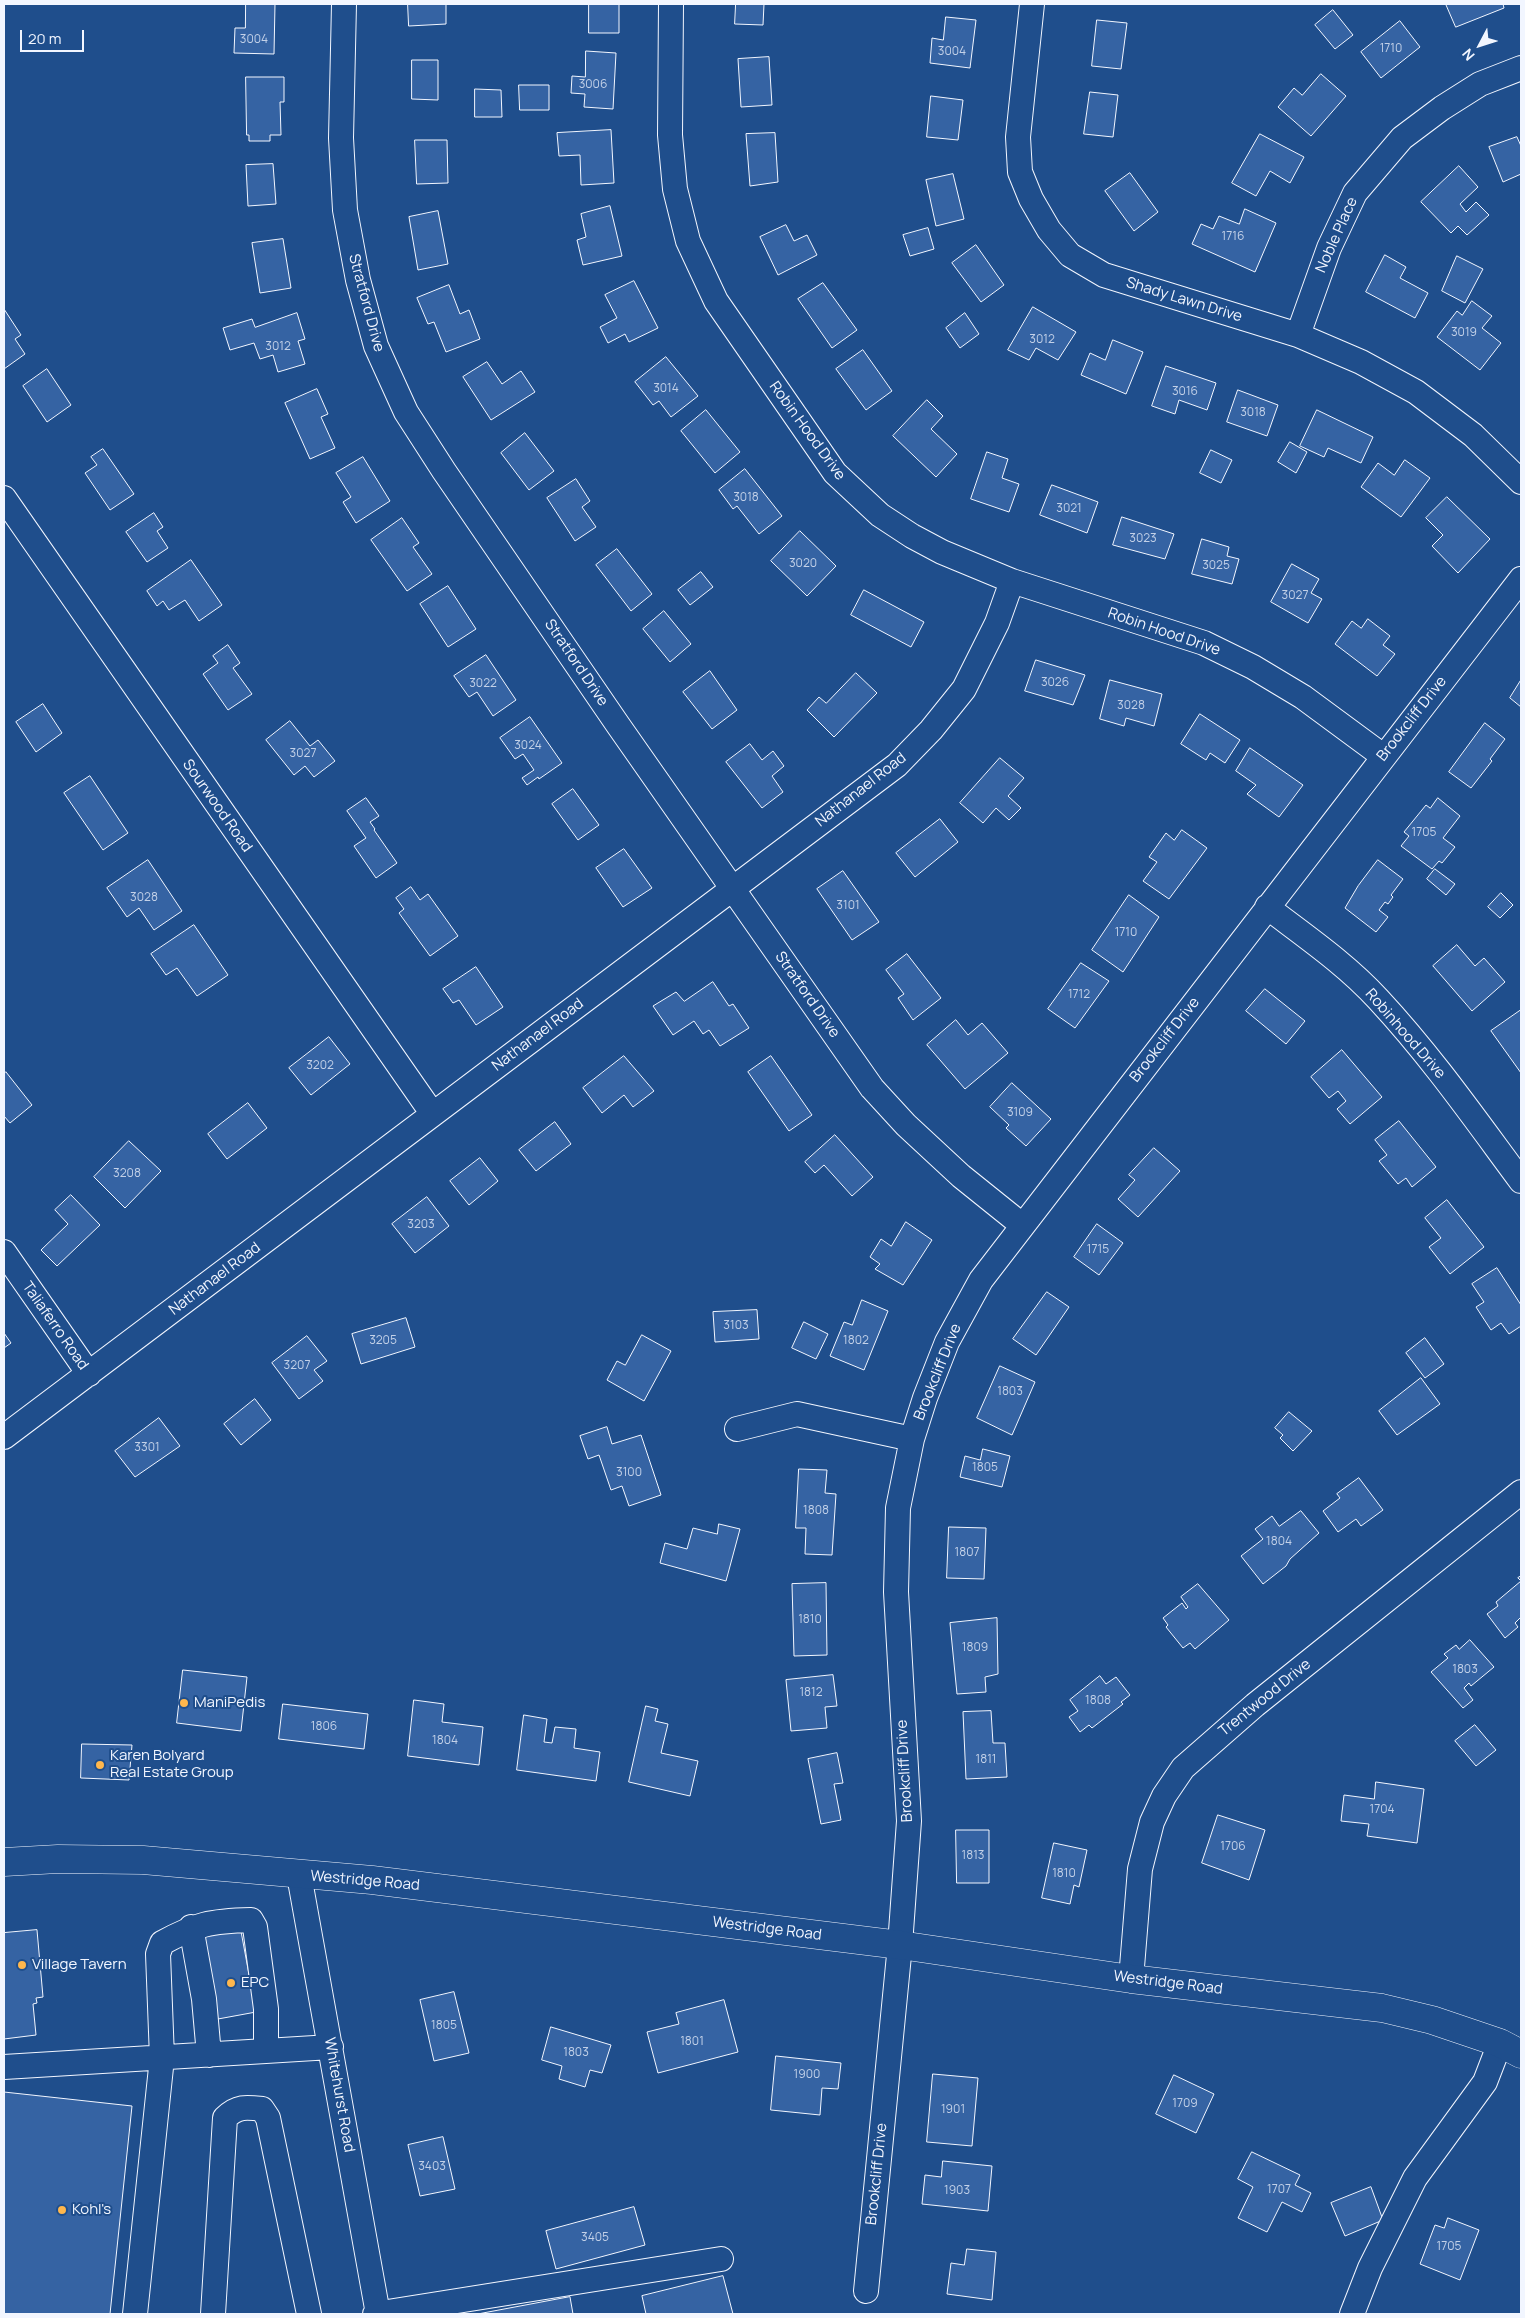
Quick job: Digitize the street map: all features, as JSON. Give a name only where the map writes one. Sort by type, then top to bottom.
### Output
[{"type":"main road","name":"Westridge Road","points":[[4,1862],[58,1859],[143,1860],[372,1880],[900,1945],[1131,1979],[1382,2008],[1432,2020],[1511,2048]]},
{"type":"street","name":"Stratford Drive","points":[[344,4],[341,138],[345,210],[358,280],[376,346],[406,412],[444,472],[872,1088],[906,1126],[961,1176],[1022,1225]]},
{"type":"street","name":"Robin Hood Drive","points":[[671,4],[670,135],[675,189],[688,241],[716,301],[835,473],[880,515],[912,536],[942,552],[1012,581],[1204,643],[1253,667],[1303,697],[1383,756]]},
{"type":"street","name":"Shady Lawn Drive","points":[[1032,4],[1018,137],[1020,172],[1031,199],[1049,230],[1070,255],[1104,275],[1298,335],[1362,362],[1416,392],[1473,435],[1521,482]]},
{"type":"street","name":"Noble Place","points":[[1298,335],[1329,248],[1355,193],[1402,138],[1442,108],[1480,84],[1521,68]]},
{"type":"street","name":"Sourwood Road","points":[[4,498],[432,1113]]},
{"type":"street","name":"Brookcliff Drive","points":[[866,2291],[900,1945],[909,1821],[896,1592],[898,1508],[912,1439],[925,1398],[947,1342],[981,1280],[1521,579]]},
{"type":"street","name":"Nathanael Road","points":[[4,1437],[432,1113],[897,765],[931,730],[964,689],[997,623],[1012,581]]},
{"type":"street","name":"Robinhood Drive","points":[[1268,907],[1330,955],[1377,998],[1430,1059],[1521,1181]]},
{"type":"street","name":"Taliaferro Road","points":[[4,1252],[89,1374]]},
{"type":"street","points":[[737,1429],[797,1414],[912,1439]]},
{"type":"street","name":"Trentwood Drive","points":[[1131,1979],[1140,1869],[1152,1822],[1164,1796],[1182,1768],[1254,1705],[1521,1492]]},
{"type":"street","name":"Whitehurst Road","points":[[299,1875],[377,2314]]},
{"type":"street","points":[[134,2314],[162,2058],[158,1954],[162,1943],[191,1927],[220,1921],[250,1920],[256,1927],[266,2009],[266,2051]]},
{"type":"street","points":[[191,1927],[204,2000],[210,2054]]},
{"type":"street","points":[[4,2066],[330,2047]]},
{"type":"street","points":[[1352,2314],[1370,2268],[1415,2178],[1511,2048]]},
{"type":"street","points":[[213,2314],[225,2118],[233,2110],[244,2106],[262,2109],[268,2118],[308,2314]]},
{"type":"street","points":[[377,2314],[722,2259]]},
{"type":"building","points":[[246,4],[275,4],[274,54],[234,53],[235,28],[245,28]]},
{"type":"building","points":[[408,4],[446,4],[446,24],[409,26]]},
{"type":"building","points":[[589,4],[619,4],[619,33],[589,33]]},
{"type":"building","points":[[736,4],[764,4],[763,25],[735,24]]},
{"type":"building","points":[[1446,4],[1503,4],[1504,8],[1456,27]]},
{"type":"building","points":[[1333,10],[1353,35],[1335,49],[1315,25]]},
{"type":"building","points":[[946,17],[976,20],[970,68],[930,63],[932,38],[943,40]]},
{"type":"building","points":[[1097,20],[1127,23],[1121,69],[1092,66]]},
{"type":"building","points":[[1400,21],[1420,47],[1381,78],[1361,52]]},
{"type":"building","points":[[586,51],[616,53],[613,109],[584,107],[585,94],[571,93],[572,76],[585,77]]},
{"type":"building","points":[[769,57],[772,105],[741,107],[738,59]]},
{"type":"building","points":[[412,60],[438,60],[438,100],[412,99]]},
{"type":"building","points":[[1321,74],[1346,96],[1311,136],[1278,107],[1294,88],[1302,95]]},
{"type":"building","points":[[246,77],[284,77],[284,102],[280,102],[281,135],[270,135],[270,141],[249,141],[249,135],[247,135]]},
{"type":"building","points":[[519,85],[549,85],[549,110],[520,110]]},
{"type":"building","points":[[475,89],[501,90],[502,117],[475,117]]},
{"type":"building","points":[[1090,92],[1118,95],[1113,137],[1084,134]]},
{"type":"building","points":[[931,96],[963,100],[958,140],[927,137]]},
{"type":"building","points":[[611,130],[614,183],[581,185],[580,155],[559,156],[557,133]]},
{"type":"building","points":[[775,133],[778,182],[750,186],[746,134]]},
{"type":"building","points":[[1260,134],[1304,157],[1290,183],[1270,171],[1256,196],[1232,183]]},
{"type":"building","points":[[1517,137],[1521,146],[1521,174],[1503,182],[1489,147]]},
{"type":"building","points":[[415,140],[447,140],[448,183],[417,184]]},
{"type":"building","points":[[273,164],[276,204],[248,206],[246,165]]},
{"type":"building","points":[[1459,166],[1478,187],[1460,204],[1466,212],[1476,202],[1489,215],[1467,235],[1458,226],[1451,233],[1421,202]]},
{"type":"building","points":[[1130,173],[1158,212],[1134,231],[1105,191]]},
{"type":"building","points":[[953,174],[964,219],[936,226],[926,180]]},
{"type":"building","points":[[610,206],[622,256],[583,265],[577,240],[586,237],[581,214]]},
{"type":"building","points":[[1245,209],[1276,223],[1255,272],[1192,244],[1201,224],[1213,229],[1219,216],[1239,224]]},
{"type":"building","points":[[438,211],[448,264],[418,270],[409,217]]},
{"type":"building","points":[[786,225],[794,241],[807,235],[817,255],[778,275],[760,237]]},
{"type":"building","points":[[928,228],[934,249],[910,256],[903,235]]},
{"type":"building","points":[[283,239],[291,288],[260,293],[252,243]]},
{"type":"building","points":[[976,245],[1004,285],[981,302],[952,263]]},
{"type":"building","points":[[1385,255],[1406,267],[1400,278],[1428,293],[1415,318],[1366,292]]},
{"type":"building","points":[[1457,256],[1483,269],[1465,303],[1442,291]]},
{"type":"building","points":[[634,281],[658,328],[629,342],[625,334],[608,343],[600,327],[617,318],[605,295]]},
{"type":"building","points":[[823,283],[857,330],[832,348],[798,299]]},
{"type":"building","points":[[449,285],[460,314],[469,310],[480,339],[446,352],[434,322],[428,324],[417,298]]},
{"type":"building","points":[[1472,301],[1492,316],[1482,328],[1501,343],[1480,370],[1437,337],[1457,311],[1462,315]]},
{"type":"building","points":[[1033,307],[1076,332],[1058,360],[1036,348],[1029,360],[1008,350]]},
{"type":"building","points":[[4,309],[21,335],[15,339],[25,354],[4,369]]},
{"type":"building","points":[[297,313],[305,339],[298,341],[305,364],[278,372],[273,355],[260,359],[254,343],[230,350],[223,328],[252,319],[255,327]]},
{"type":"building","points":[[965,313],[979,334],[960,348],[946,328]]},
{"type":"building","points":[[1113,340],[1143,352],[1126,394],[1081,375],[1090,353],[1105,360]]},
{"type":"building","points":[[863,350],[892,391],[866,410],[836,369]]},
{"type":"building","points":[[666,357],[698,396],[671,417],[659,401],[653,405],[635,382]]},
{"type":"building","points":[[487,362],[502,384],[521,371],[535,392],[491,420],[463,377]]},
{"type":"building","points":[[1166,366],[1216,383],[1207,410],[1179,400],[1175,414],[1152,406]]},
{"type":"building","points":[[47,369],[71,405],[47,422],[23,386]]},
{"type":"building","points":[[317,389],[328,414],[321,417],[335,448],[310,459],[285,403]]},
{"type":"building","points":[[1238,390],[1278,405],[1267,436],[1227,422]]},
{"type":"building","points":[[927,400],[943,416],[931,429],[957,454],[936,477],[893,436]]},
{"type":"building","points":[[706,410],[740,452],[715,473],[681,431]]},
{"type":"building","points":[[1317,410],[1373,437],[1361,463],[1328,448],[1324,457],[1300,446]]},
{"type":"building","points":[[525,433],[554,471],[529,490],[501,453]]},
{"type":"building","points":[[1290,442],[1307,452],[1296,473],[1278,462]]},
{"type":"building","points":[[103,449],[134,494],[110,510],[85,473],[97,465],[91,457]]},
{"type":"building","points":[[1211,450],[1232,460],[1221,483],[1200,473]]},
{"type":"building","points":[[987,452],[1008,459],[1002,478],[1019,484],[1009,512],[971,499]]},
{"type":"building","points":[[363,457],[390,501],[356,523],[343,502],[351,497],[336,473]]},
{"type":"building","points":[[1405,460],[1430,478],[1401,517],[1361,487],[1378,463],[1394,475]]},
{"type":"building","points":[[745,469],[782,516],[759,534],[737,506],[733,509],[719,490]]},
{"type":"building","points":[[576,479],[590,501],[582,507],[596,527],[575,541],[547,498]]},
{"type":"building","points":[[1052,485],[1098,502],[1087,533],[1040,515]]},
{"type":"building","points":[[1447,497],[1490,539],[1458,573],[1432,546],[1443,535],[1426,518]]},
{"type":"building","points":[[154,513],[163,527],[157,531],[168,548],[147,562],[126,532]]},
{"type":"building","points":[[1122,517],[1174,534],[1165,559],[1113,545]]},
{"type":"building","points":[[402,518],[419,543],[413,547],[432,574],[407,591],[371,540]]},
{"type":"building","points":[[800,531],[836,566],[807,596],[771,561]]},
{"type":"building","points":[[1202,539],[1229,547],[1227,556],[1239,559],[1232,584],[1192,574]]},
{"type":"building","points":[[617,549],[652,594],[631,611],[596,565]]},
{"type":"building","points":[[191,560],[222,605],[199,621],[185,600],[169,610],[163,601],[157,606],[147,591]]},
{"type":"building","points":[[1292,564],[1319,579],[1311,593],[1322,599],[1308,623],[1271,602]]},
{"type":"building","points":[[701,572],[713,587],[690,605],[678,590]]},
{"type":"building","points":[[448,586],[476,629],[448,647],[420,604]]},
{"type":"building","points":[[864,590],[924,622],[911,647],[851,615]]},
{"type":"building","points":[[664,611],[691,644],[670,662],[643,629]]},
{"type":"building","points":[[1368,619],[1390,636],[1383,645],[1395,654],[1377,676],[1335,644],[1352,621],[1361,628]]},
{"type":"building","points":[[228,645],[240,663],[233,668],[252,694],[228,710],[203,674],[218,663],[213,656]]},
{"type":"building","points":[[486,655],[516,700],[493,716],[477,692],[469,697],[454,676]]},
{"type":"building","points":[[1036,660],[1085,675],[1073,705],[1025,691]]},
{"type":"building","points":[[710,671],[737,710],[712,729],[683,692]]},
{"type":"building","points":[[856,673],[877,693],[834,737],[807,710],[819,697],[826,703]]},
{"type":"building","points":[[1110,680],[1162,694],[1154,726],[1126,718],[1124,726],[1100,719]]},
{"type":"building","points":[[1521,680],[1521,707],[1510,698]]},
{"type":"building","points":[[43,704],[62,733],[36,752],[16,722]]},
{"type":"building","points":[[1200,714],[1240,740],[1225,763],[1210,753],[1206,760],[1181,744]]},
{"type":"building","points":[[530,717],[562,763],[527,785],[522,778],[534,770],[523,754],[515,759],[500,738]]},
{"type":"building","points":[[290,721],[310,746],[318,740],[335,761],[314,777],[305,766],[294,775],[266,740]]},
{"type":"building","points":[[1485,723],[1505,739],[1490,759],[1492,761],[1471,788],[1449,772]]},
{"type":"building","points":[[750,744],[762,760],[773,751],[784,766],[772,776],[783,792],[762,808],[726,762]]},
{"type":"building","points":[[1250,748],[1303,785],[1279,817],[1247,794],[1256,785],[1236,771]]},
{"type":"building","points":[[1000,758],[1024,778],[1008,796],[1021,808],[1009,820],[996,808],[983,823],[960,803]]},
{"type":"building","points":[[90,776],[128,833],[103,850],[64,793]]},
{"type":"building","points":[[573,789],[599,825],[578,840],[552,804]]},
{"type":"building","points":[[366,798],[379,816],[370,822],[397,863],[376,878],[354,846],[366,838],[347,811]]},
{"type":"building","points":[[1438,798],[1460,816],[1443,838],[1455,847],[1442,863],[1439,861],[1432,869],[1401,846],[1409,836],[1404,832],[1426,805],[1430,808]]},
{"type":"building","points":[[940,819],[958,842],[915,877],[896,853]]},
{"type":"building","points":[[1182,830],[1207,848],[1169,899],[1143,881],[1157,862],[1149,857],[1166,833],[1174,840]]},
{"type":"building","points":[[624,849],[652,888],[623,907],[596,868]]},
{"type":"building","points":[[148,860],[182,911],[154,930],[139,908],[127,917],[107,888]]},
{"type":"building","points":[[1378,860],[1403,879],[1391,895],[1393,897],[1388,904],[1385,902],[1379,910],[1388,917],[1376,932],[1345,908],[1358,886]]},
{"type":"building","points":[[1435,869],[1455,884],[1446,895],[1427,879]]},
{"type":"building","points":[[843,871],[879,922],[852,940],[817,889]]},
{"type":"building","points":[[411,887],[420,900],[428,894],[458,936],[430,956],[399,913],[404,909],[396,898]]},
{"type":"building","points":[[1501,893],[1513,905],[1500,918],[1488,907]]},
{"type":"building","points":[[1129,895],[1159,917],[1123,972],[1092,950]]},
{"type":"building","points":[[194,925],[228,975],[197,996],[177,968],[166,975],[151,954]]},
{"type":"building","points":[[1457,945],[1475,966],[1484,958],[1505,982],[1472,1011],[1433,966]]},
{"type":"building","points":[[907,954],[941,998],[913,1020],[898,998],[904,994],[886,970]]},
{"type":"building","points":[[1081,963],[1109,981],[1075,1028],[1048,1009]]},
{"type":"building","points":[[476,967],[503,1007],[476,1025],[459,1000],[453,1003],[443,989]]},
{"type":"building","points":[[713,982],[729,1006],[733,1004],[749,1028],[720,1046],[709,1030],[703,1034],[694,1021],[673,1035],[653,1006],[676,992],[684,1001]]},
{"type":"building","points":[[1265,989],[1305,1021],[1286,1044],[1246,1011]]},
{"type":"building","points":[[1521,1010],[1521,1073],[1491,1031]]},
{"type":"building","points":[[956,1020],[968,1035],[982,1023],[1008,1053],[965,1089],[927,1045]]},
{"type":"building","points":[[329,1037],[350,1064],[311,1095],[289,1068]]},
{"type":"building","points":[[1342,1050],[1382,1097],[1350,1124],[1337,1109],[1346,1101],[1338,1091],[1329,1098],[1311,1077]]},
{"type":"building","points":[[624,1056],[654,1091],[633,1107],[624,1095],[602,1113],[583,1088]]},
{"type":"building","points":[[771,1056],[812,1115],[789,1131],[748,1072]]},
{"type":"building","points":[[6,1072],[32,1105],[10,1123],[4,1116],[4,1074]]},
{"type":"building","points":[[1012,1083],[1051,1119],[1026,1146],[1006,1128],[1009,1125],[990,1107]]},
{"type":"building","points":[[248,1103],[267,1128],[227,1159],[208,1134]]},
{"type":"building","points":[[1399,1121],[1436,1167],[1412,1187],[1406,1178],[1398,1184],[1379,1161],[1387,1155],[1375,1140]]},
{"type":"building","points":[[555,1122],[571,1144],[536,1171],[519,1150]]},
{"type":"building","points":[[835,1135],[873,1177],[852,1196],[824,1165],[815,1173],[805,1162]]},
{"type":"building","points":[[129,1141],[161,1171],[125,1208],[94,1177]]},
{"type":"building","points":[[1154,1148],[1180,1171],[1138,1217],[1118,1199],[1135,1180],[1129,1175]]},
{"type":"building","points":[[480,1158],[498,1181],[469,1205],[450,1181]]},
{"type":"building","points":[[71,1195],[100,1225],[57,1266],[41,1250],[68,1224],[55,1210]]},
{"type":"building","points":[[427,1197],[449,1226],[415,1253],[392,1224]]},
{"type":"building","points":[[1447,1200],[1484,1247],[1450,1274],[1429,1247],[1441,1238],[1425,1218]]},
{"type":"building","points":[[906,1222],[932,1240],[903,1285],[875,1269],[880,1264],[870,1257],[881,1239],[891,1246]]},
{"type":"building","points":[[1097,1224],[1123,1243],[1099,1275],[1074,1257]]},
{"type":"building","points":[[1497,1268],[1521,1305],[1521,1326],[1509,1334],[1501,1323],[1491,1330],[1476,1307],[1484,1302],[1472,1284]]},
{"type":"building","points":[[1047,1292],[1069,1307],[1036,1355],[1013,1339]]},
{"type":"building","points":[[862,1300],[888,1311],[864,1370],[830,1356],[844,1322],[852,1325]]},
{"type":"building","points":[[757,1310],[759,1339],[715,1342],[713,1312]]},
{"type":"building","points":[[406,1318],[415,1347],[361,1364],[352,1334]]},
{"type":"building","points":[[804,1322],[828,1334],[816,1359],[792,1348]]},
{"type":"building","points":[[4,1333],[11,1343],[4,1348]]},
{"type":"building","points":[[642,1335],[671,1351],[644,1401],[607,1380],[617,1361],[625,1365]]},
{"type":"building","points":[[307,1336],[327,1361],[314,1370],[323,1381],[299,1399],[272,1363]]},
{"type":"building","points":[[1425,1338],[1444,1364],[1425,1378],[1406,1353]]},
{"type":"building","points":[[1000,1366],[1035,1382],[1012,1435],[977,1418]]},
{"type":"building","points":[[1421,1378],[1440,1404],[1397,1435],[1379,1411]]},
{"type":"building","points":[[255,1399],[271,1420],[241,1445],[224,1424]]},
{"type":"building","points":[[1289,1412],[1312,1431],[1293,1451],[1280,1438],[1283,1435],[1275,1428]]},
{"type":"building","points":[[159,1418],[180,1446],[135,1477],[115,1451]]},
{"type":"building","points":[[607,1427],[612,1444],[641,1435],[661,1495],[629,1506],[622,1486],[611,1490],[599,1455],[588,1459],[580,1436]]},
{"type":"building","points":[[983,1449],[1010,1456],[1002,1487],[960,1477],[965,1456],[980,1460]]},
{"type":"building","points":[[799,1469],[827,1470],[825,1493],[836,1494],[832,1555],[805,1554],[806,1528],[796,1528]]},
{"type":"building","points":[[1359,1478],[1383,1510],[1361,1526],[1356,1519],[1338,1532],[1323,1511],[1340,1498],[1337,1494]]},
{"type":"building","points":[[1301,1511],[1319,1533],[1290,1559],[1286,1566],[1263,1584],[1241,1556],[1263,1539],[1255,1529],[1272,1516],[1279,1526]]},
{"type":"building","points":[[719,1524],[740,1529],[726,1581],[660,1563],[665,1543],[687,1549],[693,1528],[717,1534]]},
{"type":"building","points":[[949,1527],[986,1528],[984,1579],[947,1578]]},
{"type":"building","points":[[1521,1581],[1521,1617],[1515,1623],[1518,1627],[1505,1638],[1487,1614],[1498,1606],[1496,1602]]},
{"type":"building","points":[[826,1583],[827,1655],[794,1656],[792,1584]]},
{"type":"building","points":[[1198,1584],[1229,1620],[1195,1649],[1190,1643],[1183,1648],[1166,1627],[1168,1625],[1163,1618],[1182,1603],[1186,1609],[1188,1607],[1181,1597]]},
{"type":"building","points":[[997,1618],[998,1674],[985,1677],[986,1692],[957,1694],[950,1623]]},
{"type":"building","points":[[1470,1640],[1494,1667],[1471,1686],[1469,1683],[1464,1688],[1473,1700],[1463,1708],[1431,1672],[1448,1658],[1444,1654],[1456,1645],[1459,1649]]},
{"type":"building","points":[[183,1670],[247,1677],[241,1731],[177,1723]]},
{"type":"building","points":[[833,1675],[837,1706],[825,1707],[827,1728],[791,1731],[786,1680]]},
{"type":"building","points":[[1100,1676],[1106,1684],[1116,1677],[1130,1695],[1121,1702],[1123,1704],[1092,1728],[1089,1725],[1080,1732],[1069,1717],[1078,1711],[1070,1700]]},
{"type":"building","points":[[414,1700],[444,1704],[442,1722],[483,1727],[479,1765],[408,1756]]},
{"type":"building","points":[[283,1704],[368,1714],[364,1749],[279,1739]]},
{"type":"building","points":[[646,1706],[658,1709],[655,1721],[668,1724],[661,1753],[698,1761],[690,1796],[629,1782]]},
{"type":"building","points":[[991,1711],[993,1743],[1005,1743],[1007,1777],[966,1779],[963,1712]]},
{"type":"building","points":[[524,1715],[547,1719],[544,1742],[552,1743],[555,1727],[576,1729],[574,1748],[600,1752],[596,1781],[517,1770]]},
{"type":"building","points":[[1475,1725],[1496,1750],[1476,1766],[1455,1741]]},
{"type":"building","points":[[82,1744],[132,1745],[129,1780],[81,1778]]},
{"type":"building","points":[[837,1753],[843,1783],[834,1784],[841,1820],[821,1824],[808,1759]]},
{"type":"building","points":[[1376,1782],[1424,1789],[1417,1843],[1367,1836],[1369,1824],[1341,1821],[1344,1795],[1374,1799]]},
{"type":"building","points":[[1218,1815],[1265,1830],[1249,1880],[1202,1863]]},
{"type":"building","points":[[956,1830],[989,1830],[989,1883],[957,1883]]},
{"type":"building","points":[[1054,1843],[1087,1850],[1079,1887],[1074,1885],[1070,1904],[1042,1898]]},
{"type":"building","name":"EPC","points":[[240,1926],[256,2012],[218,2019],[205,1953],[196,1934]]},
{"type":"building","name":"Village Tavern","points":[[37,1930],[43,1997],[36,1998],[37,2003],[33,2004],[36,2035],[4,2039],[4,1933]]},
{"type":"building","points":[[454,1992],[469,2053],[434,2061],[420,2000]]},
{"type":"building","points":[[724,2000],[738,2052],[658,2073],[647,2032],[679,2024],[676,2013]]},
{"type":"building","points":[[551,2027],[611,2045],[602,2073],[590,2070],[585,2087],[559,2079],[562,2066],[542,2060]]},
{"type":"building","points":[[776,2056],[841,2063],[838,2089],[822,2088],[820,2115],[771,2110]]},
{"type":"building","points":[[933,2074],[978,2078],[972,2146],[927,2142]]},
{"type":"building","points":[[1174,2075],[1214,2094],[1196,2133],[1156,2114]]},
{"type":"building","name":"Kohl's","points":[[4,2092],[132,2106],[110,2314],[4,2314]]},
{"type":"building","points":[[443,2137],[455,2189],[420,2196],[408,2145]]},
{"type":"building","points":[[1252,2152],[1300,2175],[1295,2185],[1311,2193],[1302,2212],[1282,2202],[1267,2232],[1238,2218],[1253,2187],[1238,2179]]},
{"type":"building","points":[[943,2161],[992,2166],[988,2211],[922,2204],[925,2175],[941,2177]]},
{"type":"building","points":[[1371,2187],[1383,2220],[1345,2236],[1331,2203]]},
{"type":"building","points":[[634,2207],[645,2245],[556,2269],[546,2231]]},
{"type":"building","points":[[1448,2218],[1479,2230],[1460,2280],[1420,2264],[1435,2225],[1444,2228]]},
{"type":"building","points":[[967,2249],[996,2252],[992,2300],[947,2294],[951,2263],[964,2265]]},
{"type":"building","points":[[723,2276],[733,2314],[646,2314],[642,2296]]},
{"type":"building","points":[[570,2297],[573,2314],[478,2314]]},
{"type":"place","name":"ManiPedis","points":[[184,1703]]},
{"type":"place","name":"Karen Bolyard Real Estate Group","points":[[100,1765]]},
{"type":"place","name":"Village Tavern","points":[[22,1965]]},
{"type":"place","name":"EPC","points":[[231,1983]]},
{"type":"place","name":"Kohl's","points":[[62,2210]]}]
